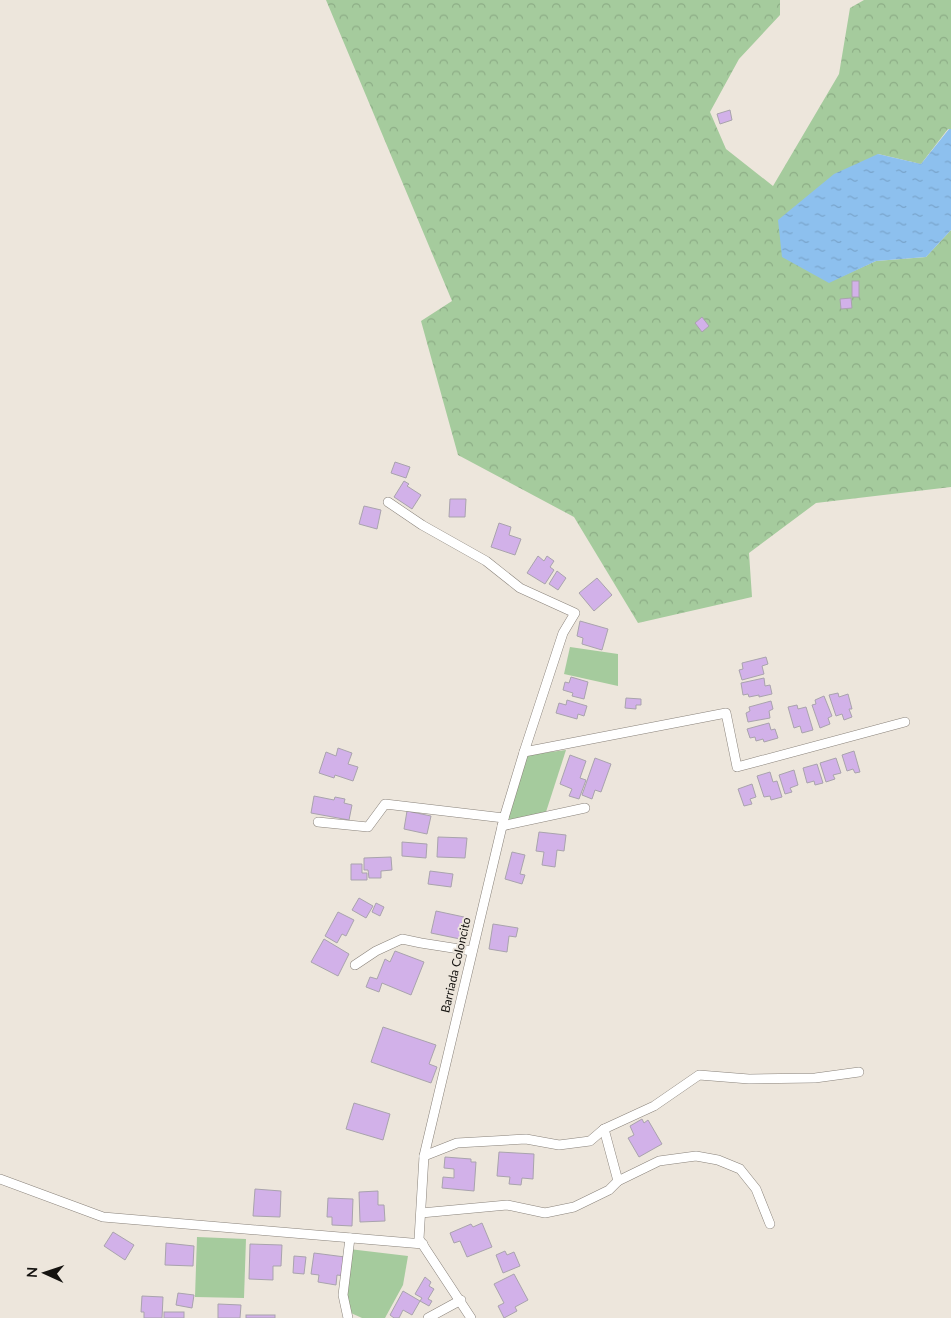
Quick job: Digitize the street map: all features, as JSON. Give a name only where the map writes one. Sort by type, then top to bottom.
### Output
[{"type":"street","name":"Barriada Coloncito","points":[[388,502],[422,526],[486,561],[520,588],[575,613],[564,633],[524,752],[503,822],[424,1156],[419,1239],[461,1300],[471,1318]]},
{"type":"street","points":[[524,752],[726,713],[737,767],[905,722]]},
{"type":"street","points":[[318,822],[368,827],[386,804],[503,822],[585,808]]},
{"type":"street","points":[[355,965],[376,951],[402,939],[472,951]]},
{"type":"street","points":[[424,1156],[457,1143],[526,1139],[559,1145],[590,1140],[604,1129],[654,1106],[699,1075],[749,1080],[815,1078],[859,1072]]},
{"type":"street","points":[[604,1129],[618,1181]]},
{"type":"street","points":[[421,1213],[507,1206],[546,1214],[574,1207],[609,1190],[618,1181],[659,1161],[696,1156],[718,1160],[740,1169],[756,1188],[770,1224]]},
{"type":"street","points":[[0,1179],[103,1217],[423,1244]]},
{"type":"street","points":[[348,1318],[343,1295],[350,1238]]},
{"type":"street","points":[[428,1318],[461,1300]]},
{"type":"green space","points":[[326,0],[780,0],[780,15],[739,59],[710,112],[726,149],[773,186],[839,74],[850,8],[864,0],[951,0],[951,129],[948,129],[921,164],[878,154],[829,282],[876,261],[926,257],[951,230],[951,487],[816,503],[749,553],[752,597],[638,623],[574,517],[458,455],[421,321],[452,301]]},
{"type":"green space","points":[[570,647],[618,654],[618,686],[564,674]]},
{"type":"green space","points":[[566,750],[546,812],[508,820],[527,755]]},
{"type":"green space","points":[[197,1237],[246,1239],[244,1298],[195,1297]]},
{"type":"green space","points":[[349,1249],[408,1256],[403,1285],[385,1318],[362,1318],[351,1313],[345,1294]]},
{"type":"water","points":[[949,129],[951,129],[951,230],[926,257],[876,261],[829,283],[782,257],[778,220],[834,174],[878,154],[921,164]]},
{"type":"building","points":[[730,110],[732,120],[720,124],[717,114]]},
{"type":"building","points":[[852,281],[859,281],[859,297],[852,297]]},
{"type":"building","points":[[851,298],[852,308],[841,309],[840,299]]},
{"type":"building","points":[[702,317],[709,326],[702,332],[695,323]]},
{"type":"building","points":[[395,462],[410,467],[406,478],[391,473]]},
{"type":"building","points":[[404,481],[409,484],[407,486],[421,495],[412,509],[394,497]]},
{"type":"building","points":[[450,499],[466,499],[465,517],[449,517]]},
{"type":"building","points":[[364,506],[381,510],[377,529],[359,524]]},
{"type":"building","points":[[499,523],[511,527],[509,535],[521,539],[515,555],[491,547]]},
{"type":"building","points":[[538,556],[544,561],[547,556],[554,561],[550,567],[554,570],[545,584],[527,573]]},
{"type":"building","points":[[557,571],[566,578],[558,590],[549,584]]},
{"type":"building","points":[[597,578],[612,595],[594,611],[579,593]]},
{"type":"building","points":[[580,621],[608,629],[602,650],[582,644],[583,638],[577,636]]},
{"type":"building","points":[[766,657],[768,664],[762,666],[764,674],[742,680],[739,670],[743,669],[742,663]]},
{"type":"building","points":[[571,677],[588,682],[584,699],[572,696],[573,693],[563,690],[565,682],[569,683]]},
{"type":"building","points":[[764,678],[765,686],[770,685],[772,694],[759,697],[759,695],[749,697],[748,694],[743,695],[741,683]]},
{"type":"building","points":[[838,693],[839,697],[848,694],[852,709],[849,709],[852,717],[844,720],[842,714],[836,716],[829,695]]},
{"type":"building","points":[[824,696],[832,716],[828,718],[830,724],[820,728],[812,705],[816,704],[815,700]]},
{"type":"building","points":[[626,698],[641,699],[641,705],[636,705],[636,709],[625,708]]},
{"type":"building","points":[[567,700],[587,706],[584,716],[578,714],[577,719],[556,713],[559,703],[566,705]]},
{"type":"building","points":[[771,701],[773,709],[769,711],[770,718],[748,722],[746,713],[750,711],[749,707]]},
{"type":"building","points":[[797,705],[798,709],[806,707],[813,730],[802,733],[800,726],[794,728],[788,707]]},
{"type":"building","points":[[769,723],[771,730],[775,729],[778,738],[764,742],[763,739],[756,741],[755,737],[750,738],[747,729]]},
{"type":"building","points":[[338,748],[352,753],[348,764],[358,767],[353,781],[335,775],[334,778],[319,773],[326,752],[336,756]]},
{"type":"building","points":[[854,751],[860,772],[855,773],[853,769],[847,771],[842,755]]},
{"type":"building","points":[[570,755],[586,761],[580,778],[586,780],[579,799],[569,796],[572,789],[560,784]]},
{"type":"building","points":[[595,758],[611,764],[601,792],[595,790],[592,799],[582,795]]},
{"type":"building","points":[[836,758],[841,773],[833,775],[835,779],[826,782],[820,763]]},
{"type":"building","points":[[817,764],[823,783],[815,785],[814,781],[807,783],[803,768]]},
{"type":"building","points":[[794,770],[798,785],[790,788],[792,792],[785,794],[779,775]]},
{"type":"building","points":[[770,772],[773,782],[777,781],[782,797],[771,800],[770,796],[764,797],[757,776]]},
{"type":"building","points":[[752,784],[756,797],[750,799],[752,804],[744,806],[738,789]]},
{"type":"building","points":[[314,796],[334,800],[335,797],[345,799],[344,803],[352,805],[349,820],[311,813]]},
{"type":"building","points":[[407,811],[431,816],[427,834],[404,829]]},
{"type":"building","points":[[539,832],[566,835],[564,851],[557,850],[555,867],[542,865],[544,852],[536,851]]},
{"type":"building","points":[[438,837],[467,838],[465,858],[437,857]]},
{"type":"building","points":[[402,842],[427,844],[426,858],[402,856]]},
{"type":"building","points":[[512,852],[525,855],[520,874],[525,875],[522,884],[505,879]]},
{"type":"building","points":[[391,857],[392,870],[381,871],[381,878],[369,878],[368,870],[364,870],[364,858]]},
{"type":"building","points":[[351,864],[362,864],[362,873],[367,873],[367,880],[351,880]]},
{"type":"building","points":[[430,871],[453,874],[451,887],[428,884]]},
{"type":"building","points":[[359,898],[373,906],[366,918],[352,910]]},
{"type":"building","points":[[376,903],[384,907],[380,916],[372,912]]},
{"type":"building","points":[[436,911],[464,917],[460,939],[431,933]]},
{"type":"building","points":[[338,912],[354,920],[346,936],[342,934],[337,943],[325,936]]},
{"type":"building","points":[[493,924],[518,928],[516,937],[509,936],[507,952],[489,949]]},
{"type":"building","points":[[324,939],[349,954],[338,976],[311,962]]},
{"type":"building","points":[[395,951],[424,962],[411,995],[382,983],[379,992],[366,987],[370,977],[377,979],[385,959],[390,962]]},
{"type":"building","points":[[383,1027],[436,1045],[429,1064],[437,1067],[431,1083],[371,1062]]},
{"type":"building","points":[[354,1103],[390,1114],[383,1140],[346,1129]]},
{"type":"building","points":[[642,1119],[644,1123],[648,1120],[662,1144],[639,1157],[628,1138],[634,1135],[630,1126]]},
{"type":"building","points":[[499,1152],[534,1154],[533,1179],[522,1178],[521,1185],[509,1184],[510,1177],[497,1176]]},
{"type":"building","points":[[445,1157],[471,1159],[471,1162],[476,1162],[474,1191],[442,1188],[443,1177],[454,1178],[454,1169],[444,1168]]},
{"type":"building","points":[[255,1189],[281,1191],[280,1217],[253,1216]]},
{"type":"building","points":[[378,1191],[378,1205],[384,1205],[385,1221],[360,1222],[359,1192]]},
{"type":"building","points":[[328,1198],[353,1199],[352,1226],[332,1225],[332,1217],[327,1217]]},
{"type":"building","points":[[482,1223],[492,1247],[467,1257],[460,1241],[454,1243],[450,1233],[471,1224],[473,1227]]},
{"type":"building","points":[[113,1232],[134,1245],[125,1260],[104,1246]]},
{"type":"building","points":[[166,1243],[194,1246],[193,1266],[165,1265]]},
{"type":"building","points":[[250,1244],[282,1245],[281,1266],[273,1266],[273,1280],[249,1279]]},
{"type":"building","points":[[505,1251],[507,1255],[514,1252],[520,1266],[503,1273],[496,1255]]},
{"type":"building","points":[[314,1253],[345,1257],[345,1276],[337,1275],[336,1285],[318,1282],[319,1275],[311,1274]]},
{"type":"building","points":[[294,1256],[306,1257],[304,1274],[293,1273]]},
{"type":"building","points":[[514,1274],[528,1300],[515,1307],[517,1311],[504,1318],[498,1306],[504,1303],[494,1284]]},
{"type":"building","points":[[425,1277],[431,1282],[429,1286],[434,1289],[428,1299],[432,1301],[429,1306],[420,1301],[422,1298],[415,1294]]},
{"type":"building","points":[[403,1291],[420,1301],[412,1315],[403,1310],[399,1318],[394,1318],[390,1315]]},
{"type":"building","points":[[178,1293],[194,1295],[192,1308],[176,1305]]},
{"type":"building","points":[[142,1296],[163,1297],[162,1318],[144,1318],[144,1312],[141,1312]]},
{"type":"building","points":[[218,1304],[241,1305],[240,1318],[218,1318]]},
{"type":"building","points":[[164,1312],[184,1312],[184,1318],[164,1318]]},
{"type":"building","points":[[246,1315],[275,1315],[275,1318],[246,1318]]}]
